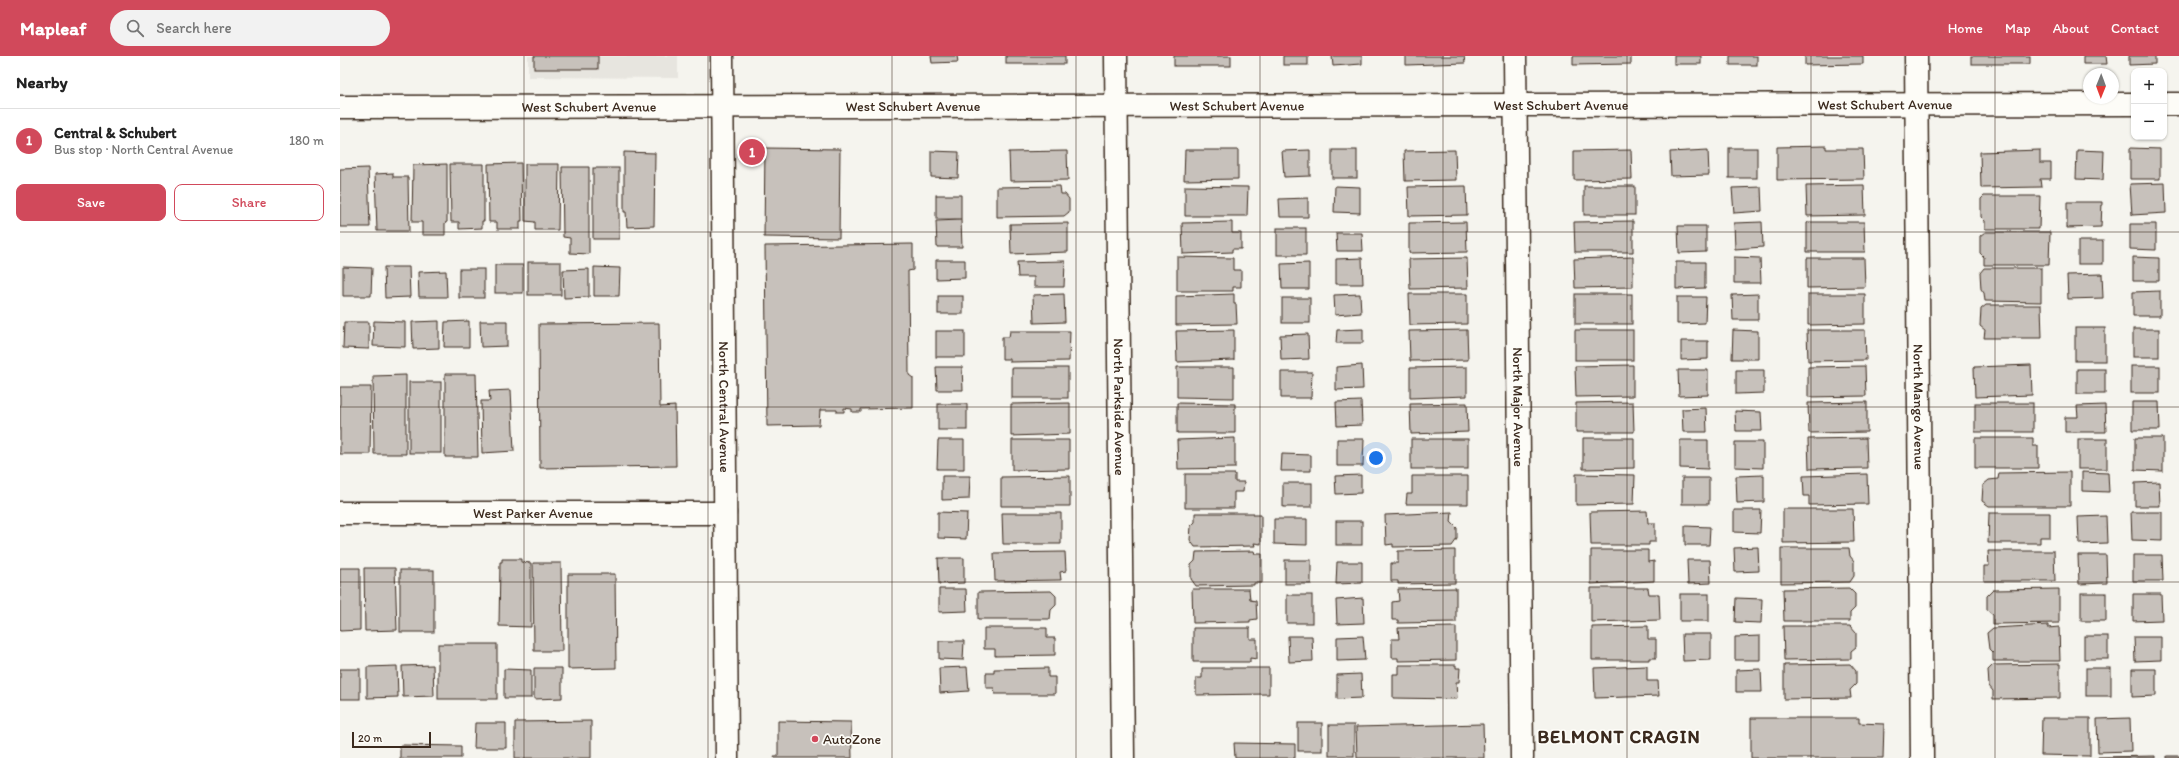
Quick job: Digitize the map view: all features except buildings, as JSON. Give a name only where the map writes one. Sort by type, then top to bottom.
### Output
[{"type":"street","name":"North Central Avenue","points":[[722,56],[727,758]]},
{"type":"street","name":"North Parkside Avenue","points":[[1116,56],[1123,758]]},
{"type":"street","name":"North Major Avenue","points":[[1515,56],[1522,758]]},
{"type":"street","name":"North Mango Avenue","points":[[1916,56],[1922,758]]},
{"type":"street","name":"West Schubert Avenue","points":[[340,107],[2131,104]]},
{"type":"street","points":[[2167,104],[2179,104]]},
{"type":"street","name":"West Parker Avenue","points":[[340,513],[725,513]]},
{"type":"shaded area","points":[[528,56],[678,56],[678,78],[528,77]]},
{"type":"place","name":"Central & Schubert","points":[[752,152]]},
{"type":"place","name":"AutoZone","points":[[815,739]]},
{"type":"district","name":"BELMONT CRAGIN","points":[[1619,737]]}]
